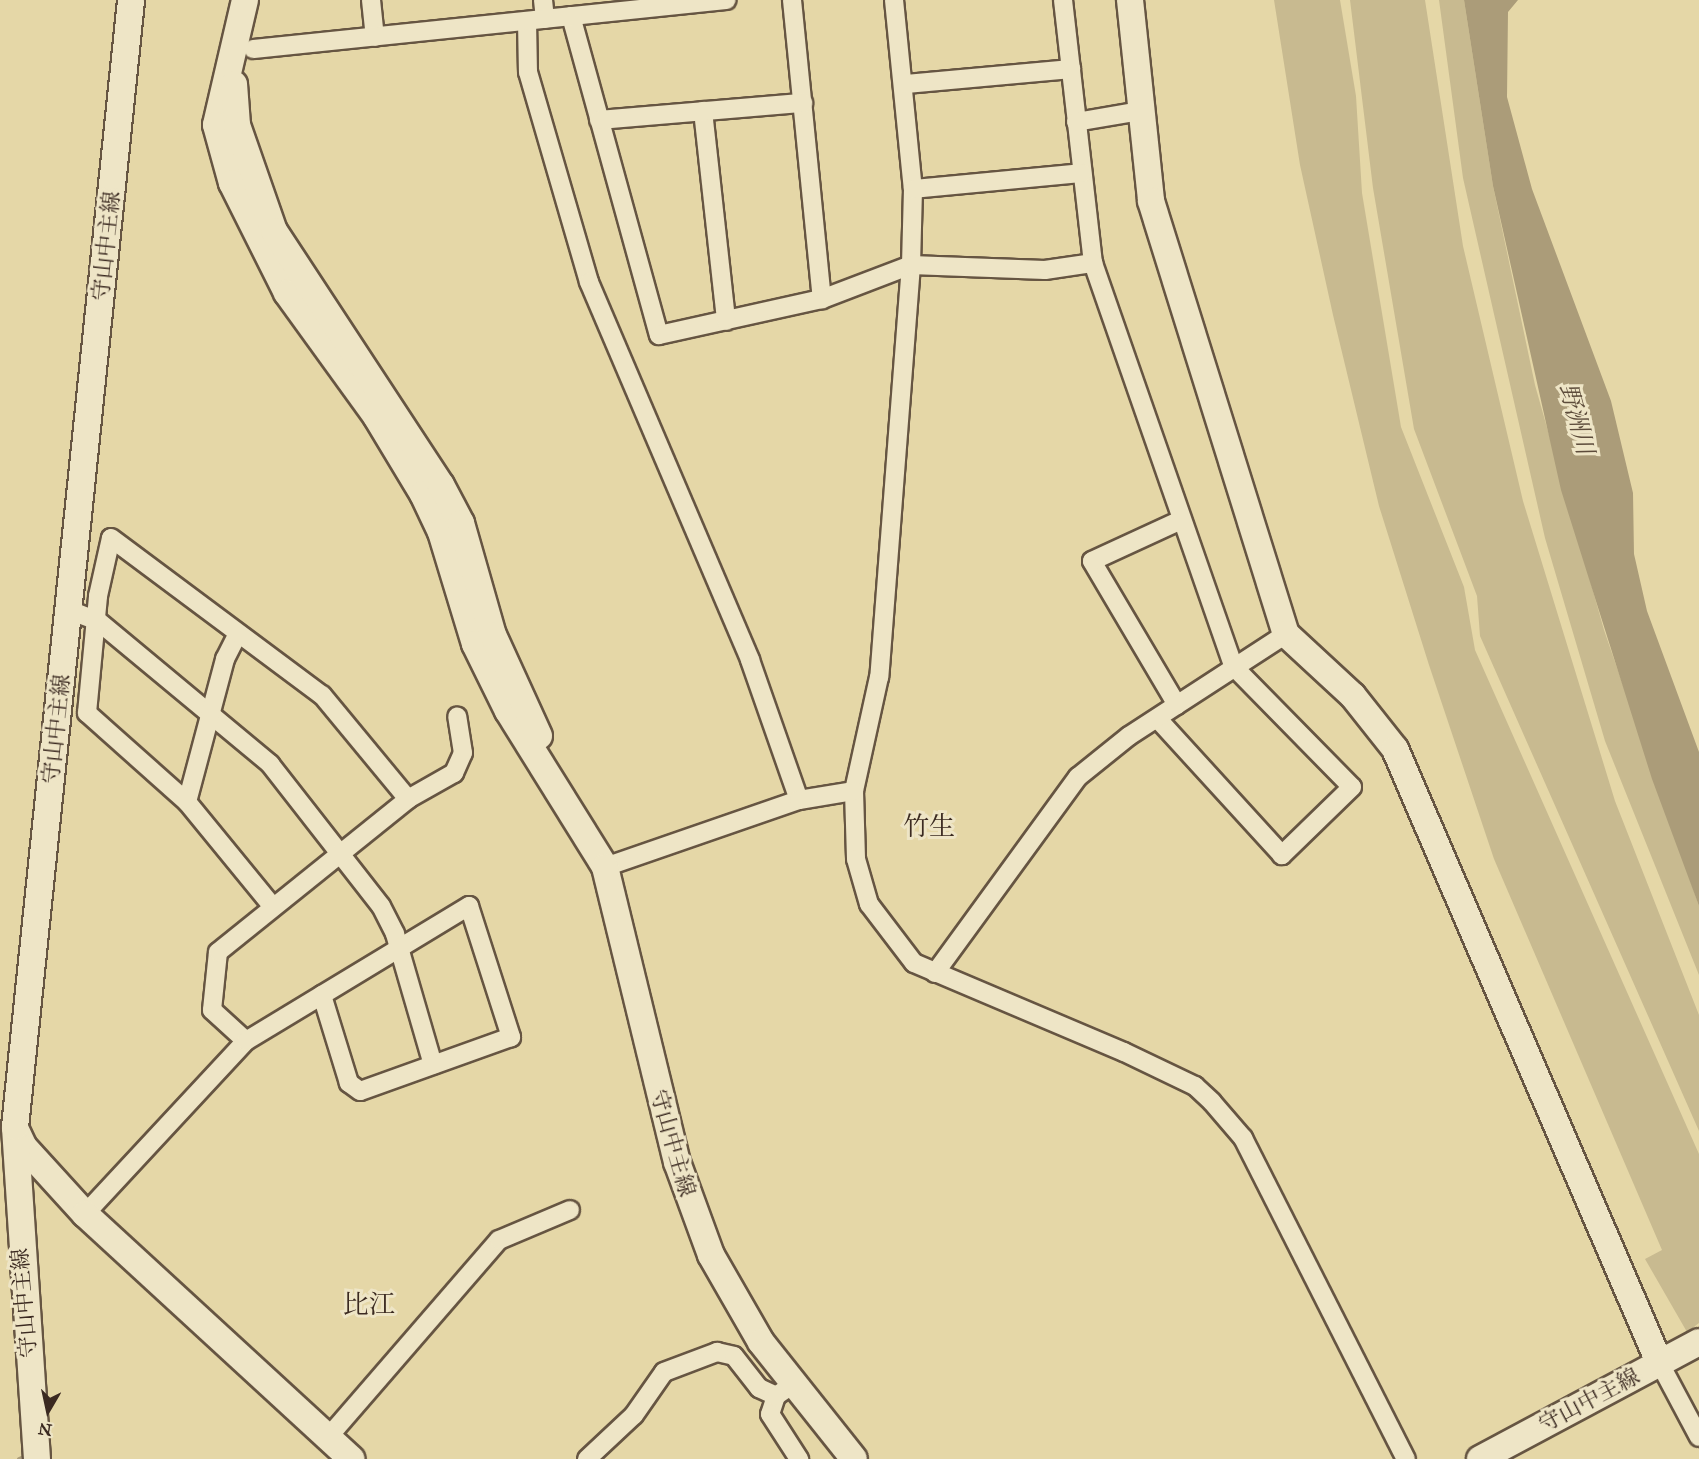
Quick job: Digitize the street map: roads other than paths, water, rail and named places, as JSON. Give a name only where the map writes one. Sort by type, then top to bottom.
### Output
[{"type":"main road","name":"守山中主線","points":[[37,1459],[14,1181],[7,1130],[69,610],[131,0]]},
{"type":"main road","name":"守山中主線","points":[[245,0],[243,55],[216,125],[232,183],[258,243],[423,494],[441,532],[476,644],[508,711],[605,867],[628,975],[692,1209],[734,1297],[784,1390],[854,1459]]},
{"type":"main road","points":[[1130,0],[1151,201],[1166,261],[1286,634],[1353,696],[1395,749],[1659,1362]]},
{"type":"main road","points":[[7,1130],[85,1214],[330,1435],[351,1459]]},
{"type":"main road","name":"守山中主線","points":[[1480,1459],[1699,1342]]},
{"type":"street","points":[[371,0],[375,37]]},
{"type":"street","points":[[543,0],[546,19]]},
{"type":"street","points":[[243,55],[375,37],[726,0]]},
{"type":"street","points":[[792,0],[822,299]]},
{"type":"street","points":[[894,0],[906,84],[913,189],[911,265],[879,677],[854,791],[856,859],[869,904],[914,963],[1124,1052],[1194,1086],[1212,1102],[1243,1138],[1406,1459]]},
{"type":"street","points":[[1063,0],[1093,264],[1234,667],[1352,787],[1282,855],[1157,718]]},
{"type":"street","points":[[571,16],[659,335],[822,299],[911,265],[1045,270],[1093,264]]},
{"type":"street","points":[[527,21],[528,72],[589,282],[750,660],[800,800]]},
{"type":"street","points":[[906,84],[1071,69]]},
{"type":"street","points":[[599,120],[803,103]]},
{"type":"street","points":[[703,111],[726,321]]},
{"type":"street","points":[[1076,122],[1141,111]]},
{"type":"street","points":[[913,189],[1082,173]]},
{"type":"street","points":[[1177,705],[1092,561],[1181,520]]},
{"type":"street","points":[[273,907],[187,802],[87,713],[111,538],[237,635],[322,695],[408,799]]},
{"type":"street","points":[[69,610],[98,621],[270,764],[381,906],[399,948],[433,1065]]},
{"type":"street","points":[[935,973],[1078,777],[1157,718],[1286,634]]},
{"type":"street","points":[[187,802],[210,715],[237,635]]},
{"type":"street","points":[[246,1041],[212,1010],[218,952],[339,852],[408,799],[454,773],[463,753],[457,716]]},
{"type":"street","points":[[605,867],[800,800],[854,791]]},
{"type":"street","points":[[85,1214],[246,1041],[469,906],[511,1037],[360,1091],[349,1083],[322,995]]},
{"type":"street","points":[[330,1435],[498,1240],[570,1210]]},
{"type":"street","points":[[586,1459],[634,1415],[664,1372],[717,1352],[734,1356],[759,1388],[784,1390],[770,1414],[799,1459]]},
{"type":"street","points":[[1659,1362],[1699,1437]]},
{"type":"water","name":"野洲川","points":[[1464,0],[1518,0],[1508,12],[1507,97],[1532,189],[1611,401],[1633,493],[1634,554],[1647,611],[1699,752],[1699,906],[1652,779],[1561,490],[1493,186]]},
{"type":"waterway","points":[[19,1459],[28,1455]]},
{"type":"district","name":"竹生","points":[[929,827]]},
{"type":"district","name":"比江","points":[[369,1305]]}]
